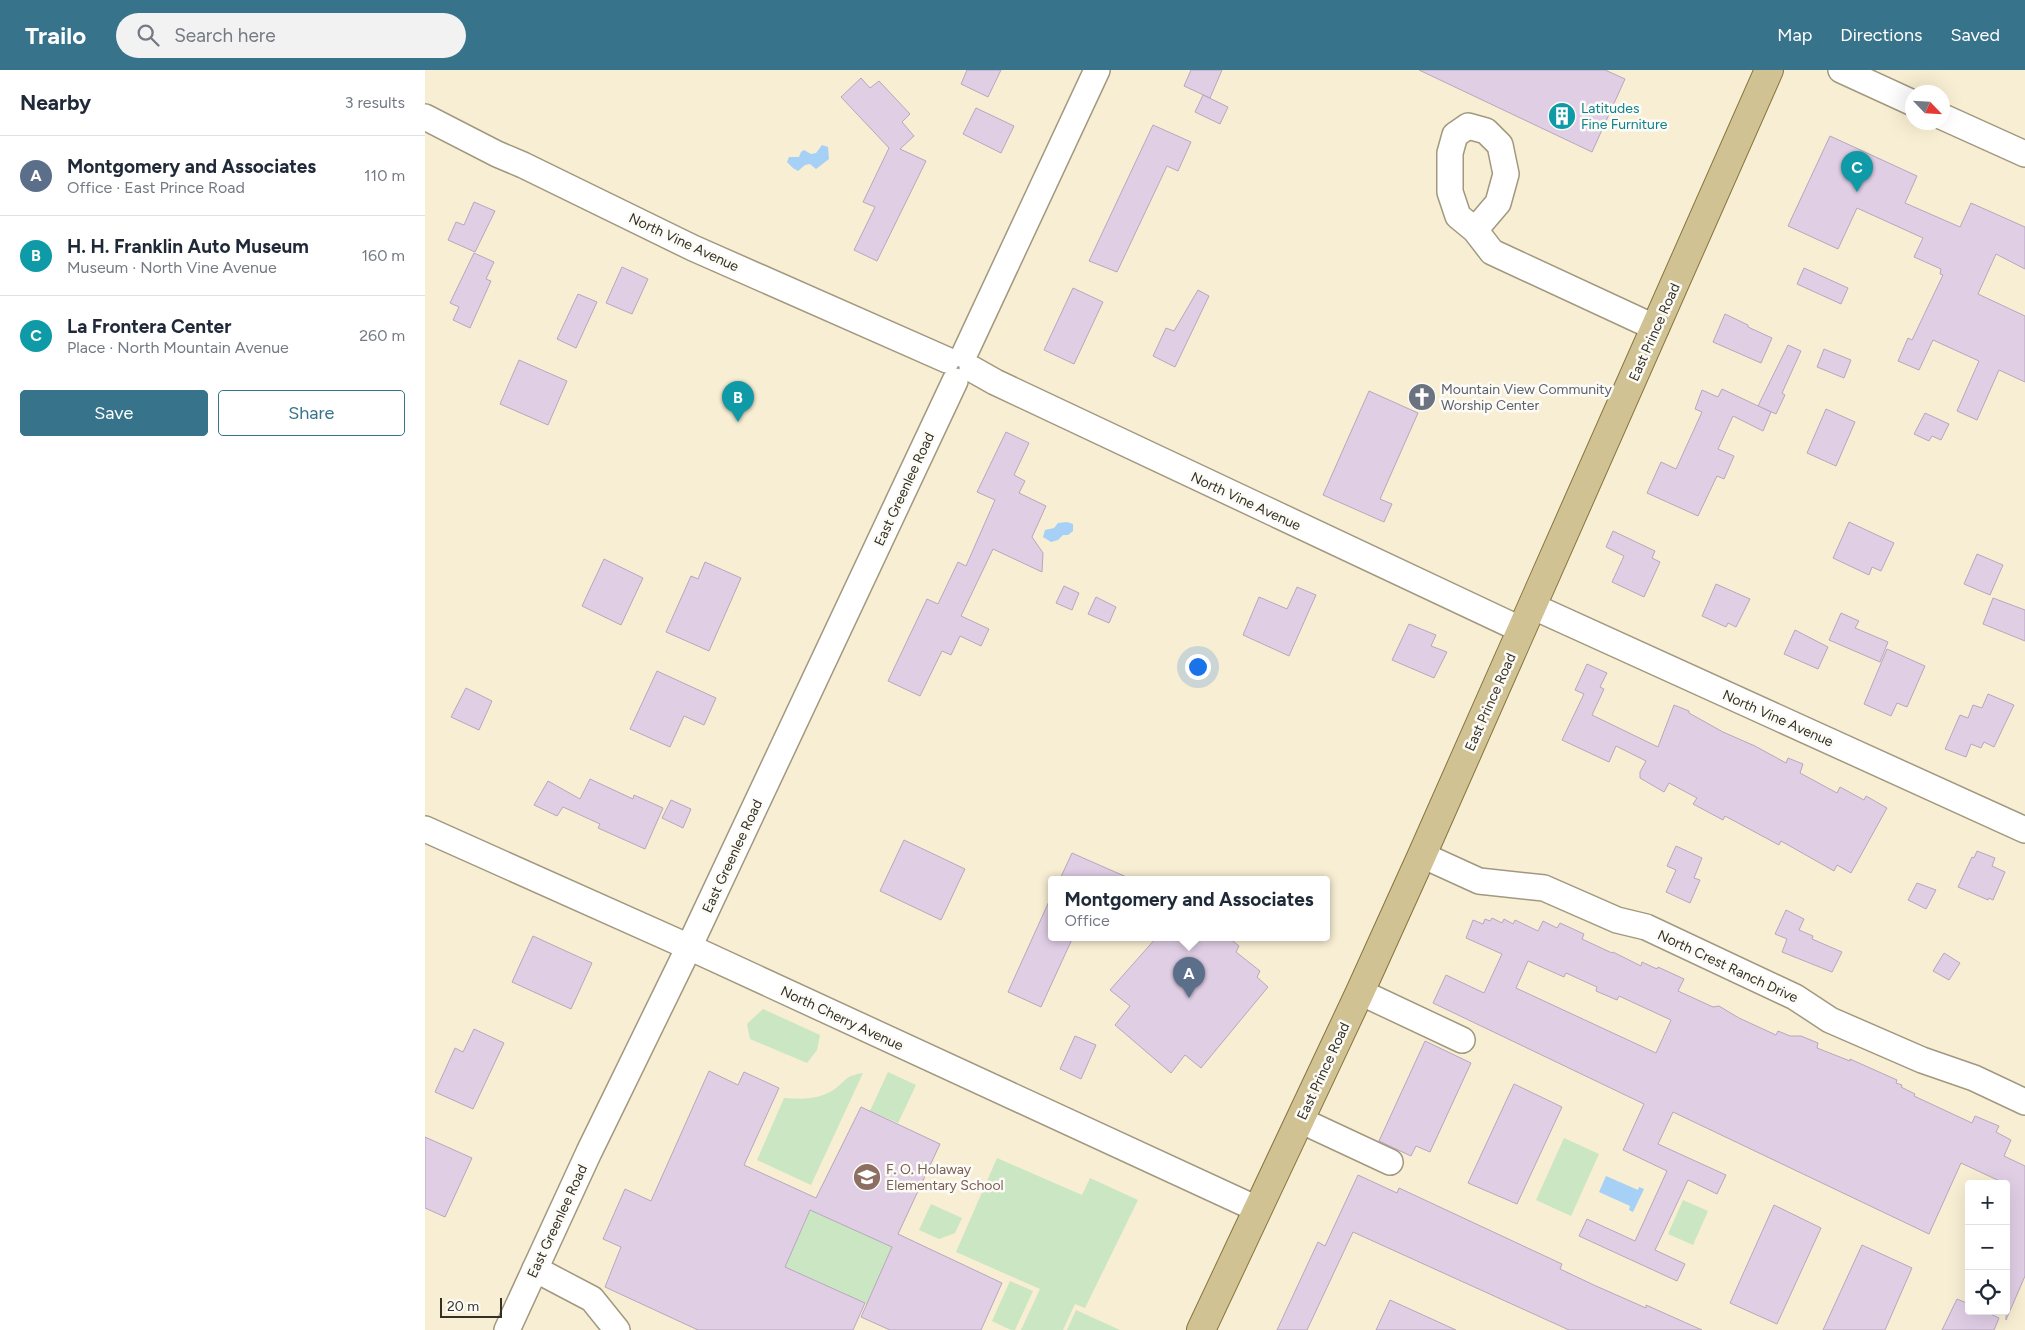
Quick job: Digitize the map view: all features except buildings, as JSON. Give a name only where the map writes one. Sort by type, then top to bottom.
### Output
[{"type":"main road","name":"East Prince Road","points":[[1201,1330],[1360,992],[1422,855],[1769,70]]},
{"type":"street","name":"East Greenlee Road","points":[[507,1330],[589,1152],[689,947],[1097,70]]},
{"type":"street","points":[[1841,70],[1905,99]]},
{"type":"street","name":"North Vine Avenue","points":[[425,117],[497,154],[693,248],[995,382],[1261,508],[1527,618],[2025,830]]},
{"type":"street","points":[[1950,119],[2025,154]]},
{"type":"street","points":[[1475,230],[1492,252],[1656,328]]},
{"type":"street","name":"North Cherry Avenue","points":[[425,829],[689,947],[1257,1210]]},
{"type":"street","name":"North Crest Ranch Drive","points":[[1422,855],[1479,881],[1544,888],[1617,920],[1646,927],[1795,996],[1830,1020],[1922,1060],[1974,1078],[2025,1102]]},
{"type":"street","points":[[1360,992],[1462,1040]]},
{"type":"street","points":[[1300,1120],[1391,1162]]},
{"type":"street","points":[[535,1269],[591,1299],[617,1330]]},
{"type":"green space","points":[[763,1009],[820,1035],[817,1050],[807,1063],[750,1039],[747,1024]]},
{"type":"green space","points":[[888,1072],[916,1085],[898,1123],[870,1111]]},
{"type":"green space","points":[[863,1073],[811,1185],[757,1160],[784,1098],[813,1098],[830,1092],[851,1076]]},
{"type":"green space","points":[[1564,1138],[1599,1154],[1571,1216],[1536,1200]]},
{"type":"green space","points":[[997,1158],[1082,1195],[1090,1178],[1138,1200],[1085,1308],[1075,1304],[1063,1330],[1021,1330],[1040,1289],[956,1252]]},
{"type":"green space","points":[[1683,1200],[1708,1211],[1693,1245],[1668,1234]]},
{"type":"green space","points":[[931,1204],[962,1218],[955,1233],[939,1239],[919,1230]]},
{"type":"green space","points":[[810,1210],[892,1247],[867,1304],[785,1267]]},
{"type":"green space","points":[[1010,1281],[1033,1291],[1015,1330],[992,1321]]},
{"type":"green space","points":[[1076,1310],[1120,1330],[1067,1330]]},
{"type":"water","points":[[822,145],[828,147],[829,159],[816,169],[810,164],[805,165],[798,171],[787,162],[789,157],[799,157],[804,150],[811,154],[816,153]]},
{"type":"water","points":[[1067,522],[1073,524],[1073,531],[1068,535],[1063,535],[1058,540],[1051,542],[1043,537],[1045,530],[1054,528],[1058,523]]},
{"type":"water","points":[[1606,1176],[1638,1190],[1639,1187],[1644,1189],[1633,1212],[1629,1210],[1630,1206],[1599,1192]]},
{"type":"place","name":"Latitudes Fine Furniture","points":[[1562,116]]},
{"type":"place","name":"La Frontera Center","points":[[1857,192]]},
{"type":"place","name":"Mountain View Community Worship Center","points":[[1422,397]]},
{"type":"place","name":"H. H. Franklin Auto Museum","points":[[738,422]]},
{"type":"place","name":"Montgomery and Associates","points":[[1189,998]]},
{"type":"place","name":"F. O. Holaway Elementary School","points":[[867,1177]]}]
